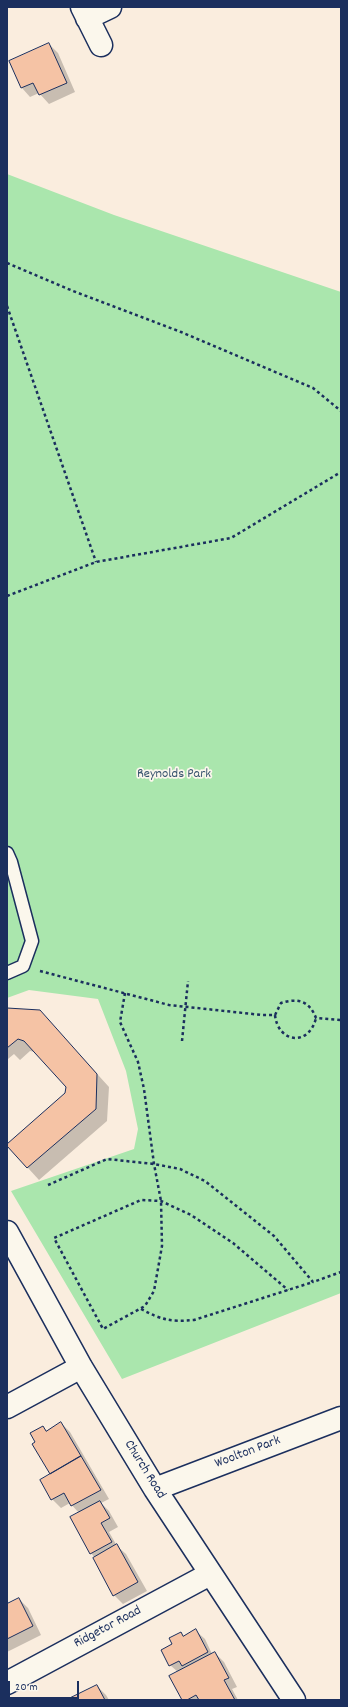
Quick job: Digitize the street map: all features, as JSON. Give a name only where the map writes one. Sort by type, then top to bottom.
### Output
[{"type":"street","points":[[101,45],[85,13],[110,7]]},
{"type":"street","name":"Church Road","points":[[7,1232],[80,1367],[155,1489],[294,1700]]},
{"type":"street","points":[[7,1407],[80,1367]]},
{"type":"street","name":"Woolton Park","points":[[155,1489],[341,1418]]},
{"type":"street","name":"Ridgetor Road","points":[[7,1683],[210,1574]]},
{"type":"lane","points":[[7,853],[11,862],[32,941],[22,966],[7,973]]},
{"type":"path","points":[[7,263],[73,291],[181,332],[313,388],[341,411]]},
{"type":"path","points":[[7,306],[96,562]]},
{"type":"path","points":[[7,596],[96,562],[232,538],[341,472]]},
{"type":"path","points":[[22,966],[170,1005],[275,1015]]},
{"type":"path","points":[[182,1041],[188,981]]},
{"type":"path","points":[[125,993],[120,1022],[138,1062],[144,1089],[154,1164],[161,1201],[162,1246],[154,1291],[145,1306],[103,1329],[54,1238],[141,1200],[161,1201],[191,1215],[233,1243],[288,1290]]},
{"type":"path","points":[[292,999],[304,1002],[313,1010],[316,1018],[310,1032],[305,1036],[292,1038],[285,1035],[278,1028],[275,1015],[281,1003],[292,999]]},
{"type":"path","points":[[316,1018],[341,1020]]},
{"type":"path","points":[[48,1185],[107,1159],[154,1164],[180,1169],[205,1181],[274,1236],[313,1282]]},
{"type":"path","points":[[141,1309],[159,1319],[176,1321],[194,1320],[341,1272]]},
{"type":"green space","name":"Reynolds Park","points":[[7,174],[114,215],[341,292],[341,1293],[122,1379],[11,1191],[134,1149],[138,1129],[126,1071],[98,999],[29,990],[7,998]]},
{"type":"building","points":[[49,43],[67,83],[39,95],[33,83],[21,88],[9,61]]},
{"type":"building","points":[[7,1008],[40,1010],[97,1074],[96,1109],[27,1168],[7,1146],[7,1144],[65,1093],[66,1087],[24,1041],[18,1039],[7,1048]]},
{"type":"building","points":[[61,1422],[81,1456],[50,1474],[32,1444],[35,1442],[30,1433],[43,1426],[46,1431]]},
{"type":"building","points":[[81,1456],[101,1490],[71,1506],[64,1493],[51,1500],[40,1480]]},
{"type":"building","points":[[100,1501],[110,1518],[101,1523],[112,1542],[90,1554],[70,1517]]},
{"type":"building","points":[[117,1544],[138,1582],[113,1596],[93,1558]]},
{"type":"building","points":[[19,1598],[33,1626],[7,1639],[7,1604]]},
{"type":"building","points":[[196,1629],[208,1652],[182,1666],[179,1661],[169,1666],[161,1650],[172,1644],[169,1638],[181,1632],[183,1636]]},
{"type":"building","points":[[215,1652],[229,1678],[224,1680],[235,1700],[199,1700],[196,1695],[187,1700],[182,1700],[169,1676]]},
{"type":"building","points":[[97,1685],[105,1700],[66,1700]]}]
